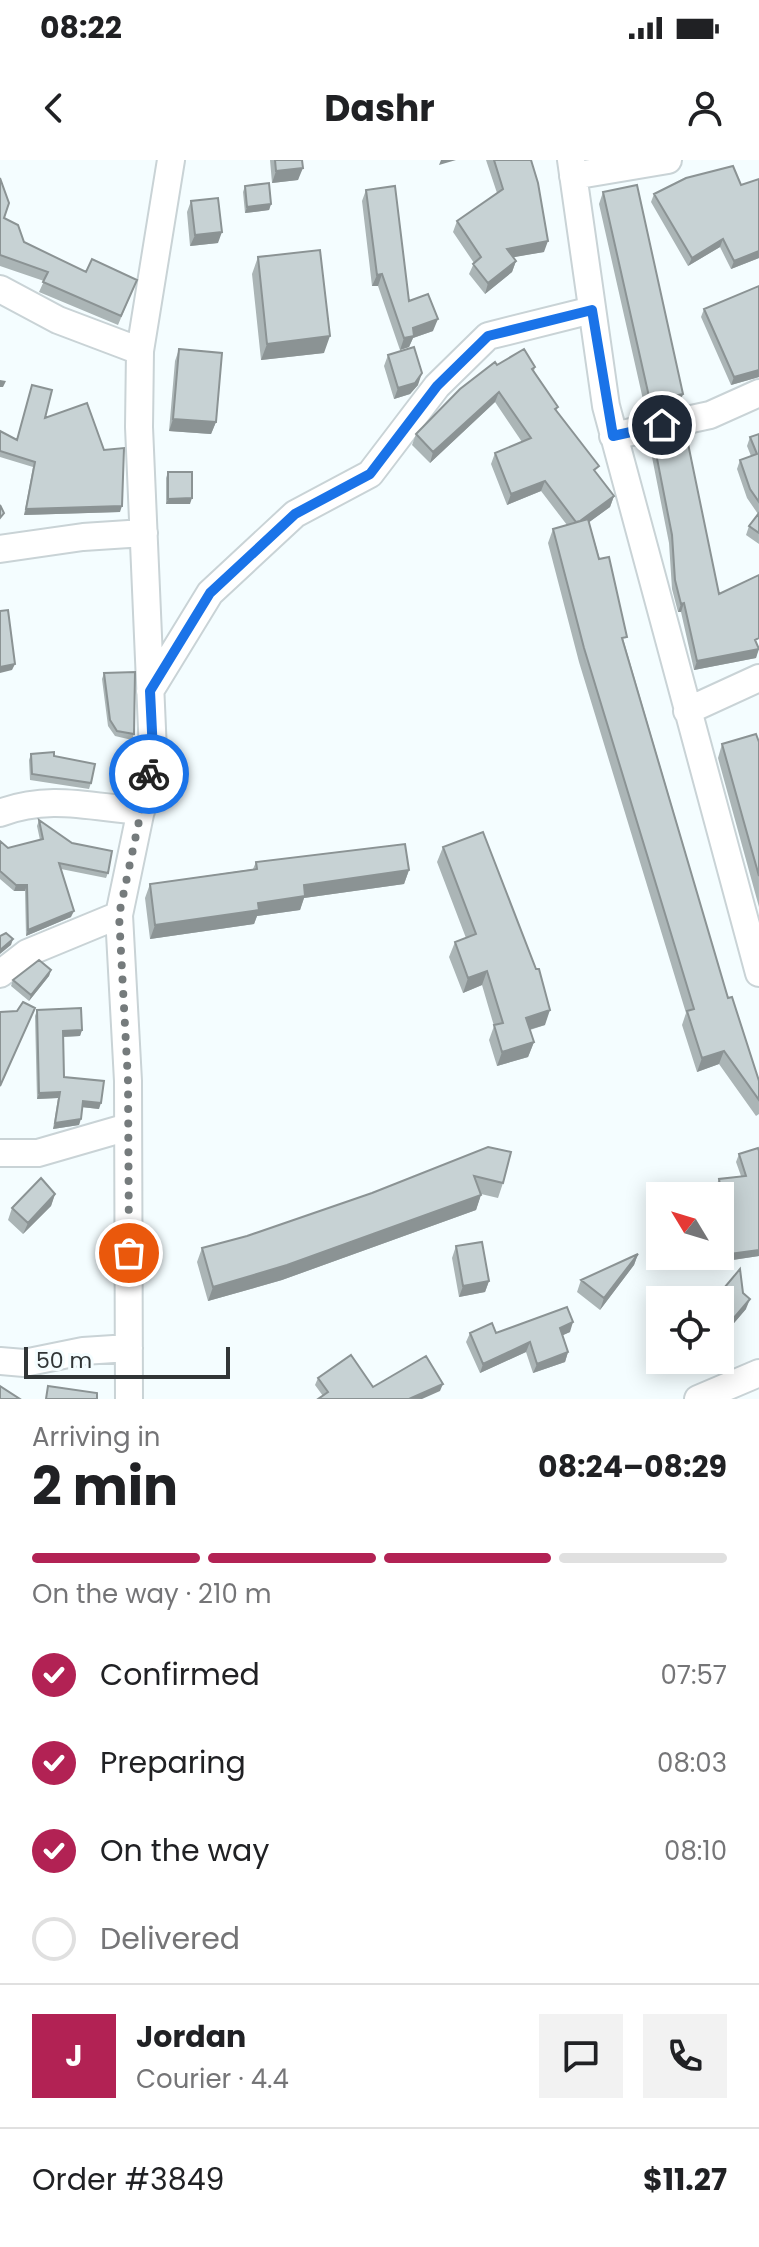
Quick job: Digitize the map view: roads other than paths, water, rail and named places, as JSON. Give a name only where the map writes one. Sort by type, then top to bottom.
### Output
[{"type":"street","points":[[129,1399],[128,1127],[119,915],[153,752],[140,351],[171,160]]},
{"type":"street","points":[[668,160],[572,168],[613,436],[757,965]]},
{"type":"street","points":[[0,289],[58,320],[140,351]]},
{"type":"street","points":[[150,691],[210,593],[295,514],[370,474],[437,386],[488,336],[592,310]]},
{"type":"street","points":[[613,436],[710,415],[759,393]]},
{"type":"street","points":[[0,549],[83,537],[144,533]]},
{"type":"street","points":[[687,711],[759,678]]},
{"type":"street","points":[[0,813],[23,804],[68,800],[141,811]]},
{"type":"street","points":[[0,974],[27,953],[119,915]]},
{"type":"street","points":[[0,1153],[38,1153],[128,1127]]},
{"type":"street","points":[[0,1361],[24,1363],[83,1351],[129,1348]]},
{"type":"street","points":[[698,1399],[759,1373]]}]
